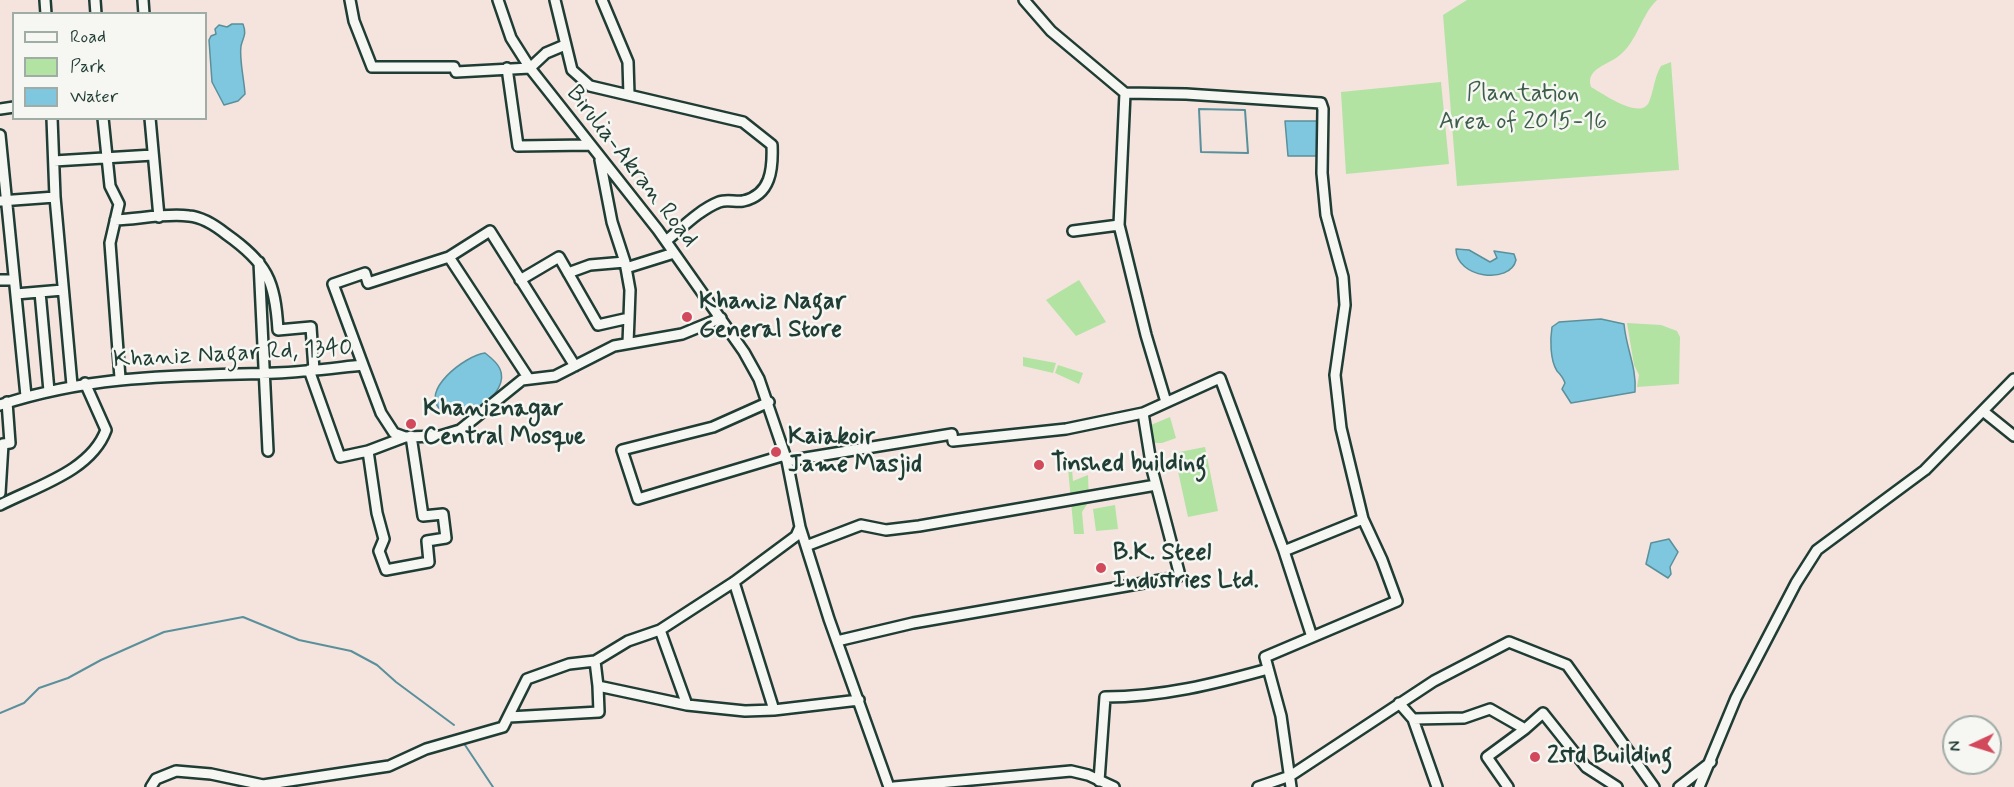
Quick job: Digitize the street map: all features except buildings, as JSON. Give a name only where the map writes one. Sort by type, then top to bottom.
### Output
[{"type":"street","points":[[350,0],[354,21],[372,67],[454,67],[456,72],[530,68],[546,53],[565,45]]},
{"type":"street","name":"Birulia-Akran Road","points":[[498,0],[512,39],[530,68],[666,241],[744,352],[769,402],[786,458],[800,527],[837,641],[889,787]]},
{"type":"street","points":[[555,0],[572,70],[590,86],[743,122],[772,145],[773,168],[767,186],[753,199],[739,202],[722,201],[707,209],[666,241]]},
{"type":"street","points":[[602,0],[628,62],[629,95]]},
{"type":"street","points":[[1024,0],[1051,31],[1125,93],[1186,94],[1321,103],[1324,144],[1322,173],[1326,214],[1343,277],[1345,305],[1335,375],[1341,428],[1363,519],[1382,560],[1397,601],[1265,657],[1281,716],[1291,787]]},
{"type":"street","points":[[507,68],[518,146],[589,145]]},
{"type":"street","points":[[1125,93],[1119,225],[1146,335],[1166,402]]},
{"type":"street","points":[[52,120],[55,197],[72,385]]},
{"type":"street","points":[[104,120],[110,186],[119,204],[110,243],[120,378]]},
{"type":"street","points":[[150,120],[159,217]]},
{"type":"street","points":[[0,135],[3,201],[16,294],[26,396]]},
{"type":"street","points":[[54,161],[153,155]]},
{"type":"street","points":[[598,155],[626,265],[630,290],[628,343]]},
{"type":"street","points":[[3,201],[55,197]]},
{"type":"street","points":[[115,220],[190,216],[214,225],[246,248],[266,269],[276,302],[278,330],[311,327],[311,370],[340,457],[368,451],[408,436],[440,436],[460,430],[522,380],[555,376],[598,353],[628,343],[682,334],[721,318]]},
{"type":"street","points":[[1073,231],[1119,225]]},
{"type":"street","points":[[363,365],[333,284],[365,273],[368,283],[449,258],[490,231],[575,366]]},
{"type":"street","points":[[609,261],[618,239]]},
{"type":"street","points":[[568,273],[609,261],[626,265],[674,253]]},
{"type":"street","points":[[520,280],[559,257],[598,325],[629,318]]},
{"type":"street","points":[[449,258],[529,379]]},
{"type":"street","points":[[259,262],[268,451]]},
{"type":"street","points":[[0,280],[14,280]]},
{"type":"street","points":[[16,294],[63,290]]},
{"type":"street","points":[[40,292],[49,391]]},
{"type":"street","name":"Khaniz Nagar Rd, 1340","points":[[4,404],[72,385],[120,378],[264,373],[363,365],[381,413],[394,433],[408,436]]},
{"type":"street","points":[[769,402],[713,427],[622,450],[638,499],[786,458],[952,434],[953,441],[1066,429],[1143,413],[1220,378],[1284,551],[1312,637]]},
{"type":"street","points":[[1699,787],[1736,698],[1796,583],[1817,550],[1924,470],[2014,379]]},
{"type":"street","points":[[0,505],[48,482],[99,447],[106,430],[85,383]]},
{"type":"street","points":[[0,493],[3,444],[10,443],[4,404]]},
{"type":"street","points":[[1983,411],[2014,436]]},
{"type":"street","points":[[837,641],[913,623],[1178,577],[1156,485],[1143,413]]},
{"type":"street","points":[[368,451],[377,513],[384,539],[379,551],[386,570],[429,562],[427,541],[446,538],[443,514],[423,516],[408,436]]},
{"type":"street","points":[[806,546],[861,525],[886,530],[919,526],[1156,485]]},
{"type":"street","points":[[1284,551],[1363,519]]},
{"type":"street","points":[[151,787],[156,779],[176,771],[211,774],[262,785],[389,766],[426,749],[503,727],[526,679],[560,666],[595,661],[628,641],[660,630],[734,582],[796,536],[800,527]]},
{"type":"street","points":[[734,582],[774,710]]},
{"type":"street","points":[[660,630],[687,705]]},
{"type":"street","points":[[1258,787],[1290,776],[1434,681],[1509,642],[1567,665],[1654,787]]},
{"type":"street","points":[[509,717],[599,712],[595,661]]},
{"type":"street","points":[[1099,780],[1105,697],[1144,697],[1192,689],[1269,669]]},
{"type":"street","points":[[598,687],[687,705],[745,711],[859,700]]},
{"type":"street","points":[[1399,704],[1413,719],[1437,787]]},
{"type":"street","points":[[1413,719],[1464,718],[1490,709],[1525,729]]},
{"type":"street","points":[[1508,787],[1487,757],[1543,713],[1586,767],[1617,787]]},
{"type":"street","points":[[1679,787],[1711,762]]},
{"type":"street","points":[[894,787],[1071,771],[1088,775],[1114,787]]},
{"type":"street","points":[[1088,775],[1091,787]]},
{"type":"green space","name":"Plantation Area of 2015-16","points":[[1467,0],[1657,0],[1626,49],[1595,71],[1590,81],[1591,87],[1621,104],[1638,109],[1645,107],[1649,102],[1661,66],[1671,62],[1679,170],[1457,186],[1443,15]]},
{"type":"green space","points":[[1441,82],[1449,164],[1346,174],[1341,92]]},
{"type":"green space","points":[[1079,280],[1106,322],[1076,336],[1046,300]]},
{"type":"green space","points":[[1627,323],[1661,325],[1677,331],[1680,337],[1679,384],[1637,387],[1639,375],[1634,365]]},
{"type":"green space","points":[[1023,357],[1056,363],[1053,373],[1023,366]]},
{"type":"green space","points":[[1058,365],[1083,373],[1079,384],[1055,373]]},
{"type":"green space","points":[[1170,417],[1176,438],[1154,443],[1146,427]]},
{"type":"green space","points":[[1205,447],[1218,511],[1188,517],[1174,453]]},
{"type":"green space","points":[[1068,468],[1072,469],[1073,481],[1088,475],[1089,501],[1082,512],[1084,534],[1074,534]]},
{"type":"green space","points":[[1115,505],[1118,529],[1096,531],[1093,509]]},
{"type":"water","points":[[232,24],[243,24],[245,33],[241,46],[241,63],[245,94],[238,101],[224,105],[212,82],[209,40],[216,34],[215,29],[219,25],[227,27]]},
{"type":"water","points":[[1285,121],[1322,121],[1321,156],[1288,156]]},
{"type":"water","points":[[1456,249],[1469,250],[1490,262],[1497,258],[1494,251],[1514,254],[1516,260],[1512,268],[1504,273],[1484,275],[1473,272],[1465,266],[1458,259]]},
{"type":"water","points":[[1601,319],[1624,324],[1635,392],[1571,403],[1562,389],[1565,383],[1553,361],[1552,327],[1559,322]]},
{"type":"water","points":[[485,353],[499,366],[502,378],[499,388],[483,405],[472,411],[461,415],[451,415],[442,411],[436,403],[436,394],[440,385],[456,367]]},
{"type":"water","points":[[1669,539],[1678,552],[1670,567],[1671,574],[1668,578],[1646,564],[1651,543]]},
{"type":"waterway","points":[[1199,109],[1245,110],[1248,153],[1201,152],[1199,109]]},
{"type":"waterway","points":[[0,713],[24,703],[39,688],[68,678],[101,660],[164,632],[243,617],[299,640],[351,651],[377,665],[454,725]]},
{"type":"waterway","points":[[463,742],[493,787]]},
{"type":"place","name":"Khaniz Nagar General Store","points":[[687,317]]},
{"type":"place","name":"Khaniznagar Central Mosque","points":[[411,424]]},
{"type":"place","name":"Kaiakoir Jame Masjid","points":[[776,452]]},
{"type":"place","name":"Tinshed building","points":[[1039,465]]},
{"type":"place","name":"B.K. Steel Industries Ltd.","points":[[1101,568]]},
{"type":"place","name":"2std Building","points":[[1535,757]]}]
